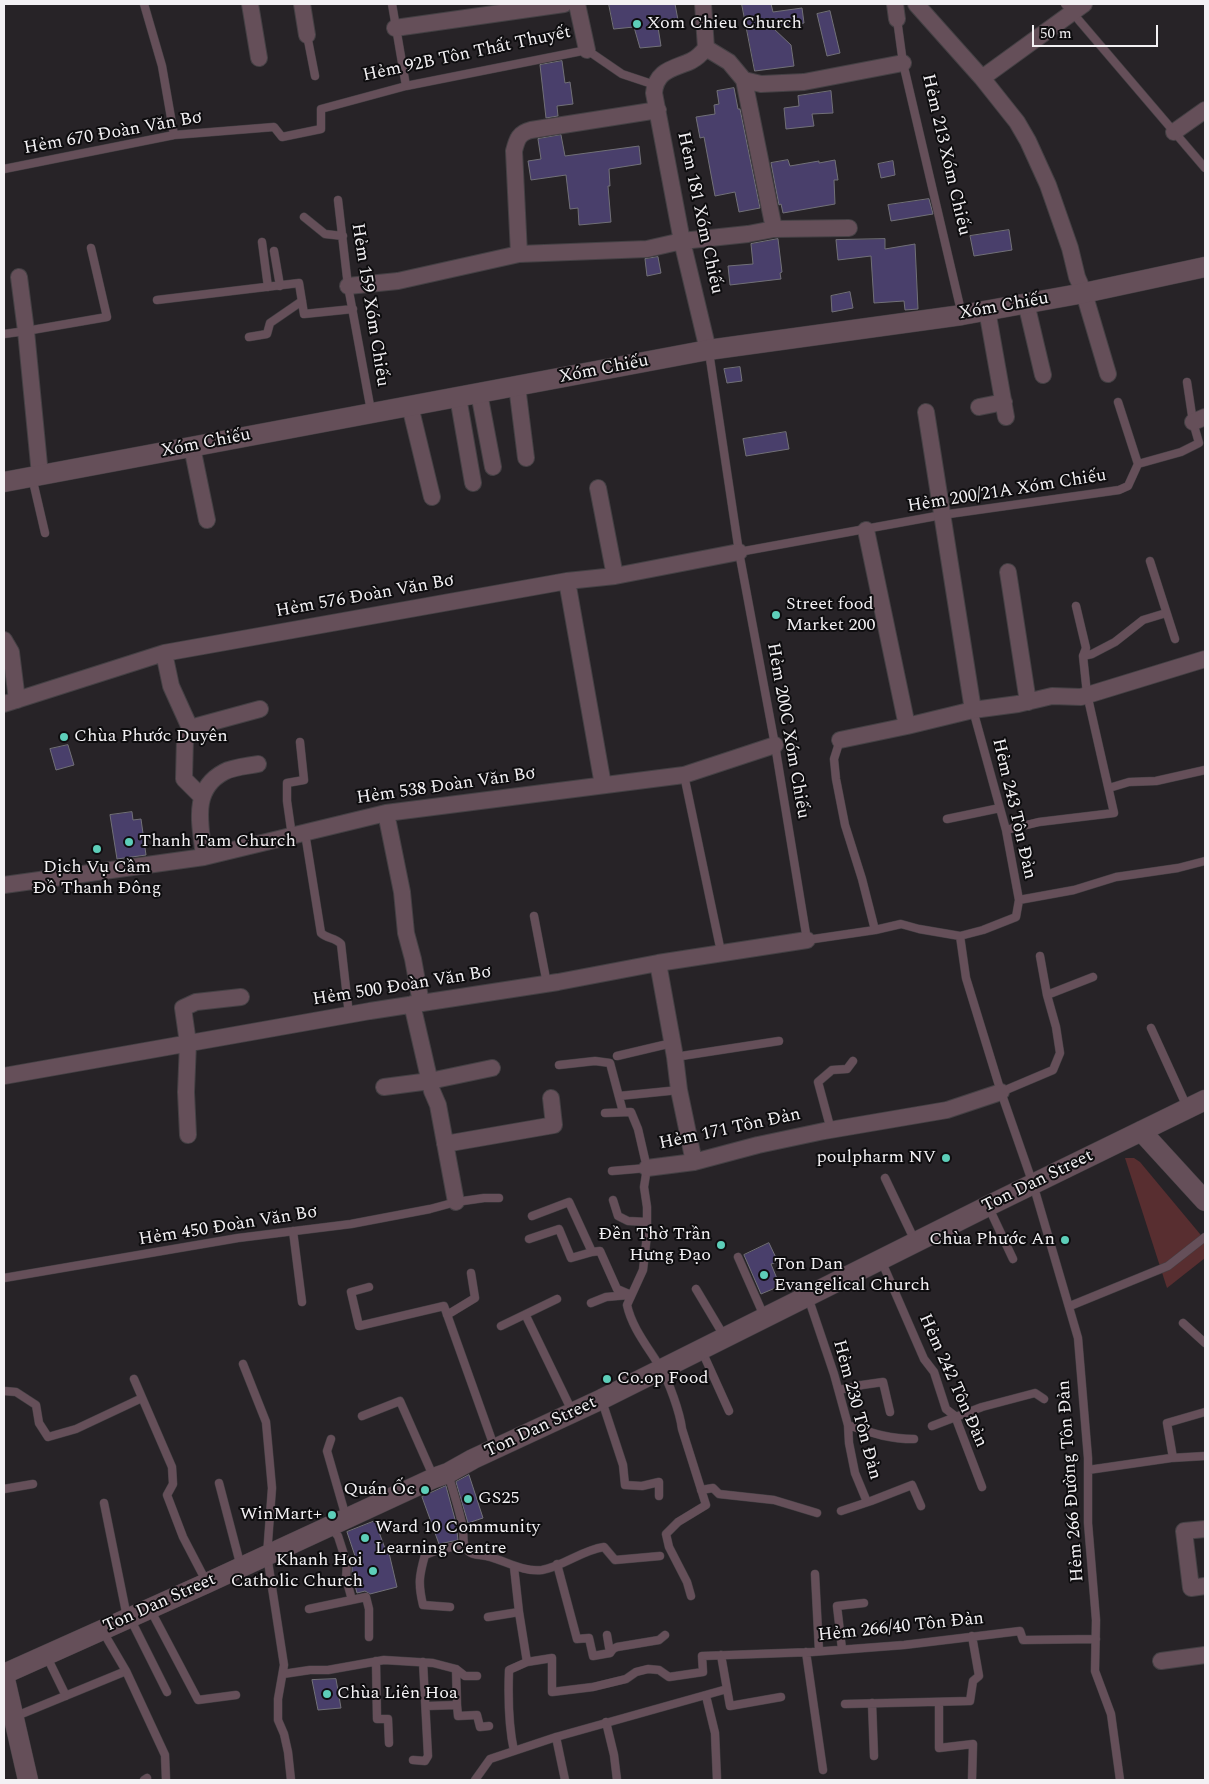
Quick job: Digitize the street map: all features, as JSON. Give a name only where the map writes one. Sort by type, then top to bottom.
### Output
[{"type":"street","points":[[250,4],[259,58]]},
{"type":"street","points":[[302,4],[307,35]]},
{"type":"street","points":[[395,28],[564,4]]},
{"type":"street","points":[[577,4],[587,50]]},
{"type":"street","points":[[703,4],[706,48]]},
{"type":"street","points":[[916,4],[982,78],[1017,122],[1028,141],[1048,185],[1070,248],[1077,277],[1084,293],[1108,374]]},
{"type":"street","points":[[982,78],[1074,7]]},
{"type":"street","points":[[706,48],[729,62],[744,80],[774,229]]},
{"type":"street","points":[[655,84],[668,70],[692,60],[706,48]]},
{"type":"street","points":[[744,80],[762,84],[804,82],[903,63]]},
{"type":"street","name":"Hẻm 181 Xóm Chiếu","points":[[655,84],[654,93],[682,241],[708,350]]},
{"type":"street","points":[[519,254],[514,151],[520,135],[531,130],[658,110]]},
{"type":"street","points":[[1174,132],[1205,110]]},
{"type":"street","points":[[348,286],[398,281],[519,254],[646,249],[682,241],[748,234],[774,229],[849,228]]},
{"type":"street","name":"Xóm Chiếu","points":[[4,482],[708,350],[962,315],[1084,293],[1205,267]]},
{"type":"street","points":[[19,278],[26,331],[36,476]]},
{"type":"street","points":[[1026,303],[1043,375]]},
{"type":"street","points":[[979,407],[1005,409],[987,310]]},
{"type":"street","points":[[517,386],[526,458]]},
{"type":"street","points":[[479,393],[493,467]]},
{"type":"street","points":[[458,397],[473,483]]},
{"type":"street","points":[[410,406],[432,497]]},
{"type":"street","points":[[926,412],[973,710]]},
{"type":"street","points":[[192,447],[207,520]]},
{"type":"street","points":[[598,488],[615,576]]},
{"type":"street","points":[[866,530],[907,726]]},
{"type":"street","name":"Hẻm 576 Đoàn Văn Bơ","points":[[10,702],[164,653],[567,581],[615,576],[740,552]]},
{"type":"street","points":[[1008,572],[1028,702]]},
{"type":"street","points":[[567,581],[604,785]]},
{"type":"street","points":[[4,640],[11,652],[10,702]]},
{"type":"street","points":[[164,653],[171,686],[190,728]]},
{"type":"street","points":[[840,740],[973,710],[1028,702],[1052,696],[1080,697],[1205,659]]},
{"type":"street","points":[[202,797],[184,779],[185,738],[190,728],[206,722],[260,709]]},
{"type":"street","name":"Hẻm 538 Đoàn Văn Bơ","points":[[4,885],[204,857],[386,813],[684,775],[775,745]]},
{"type":"street","points":[[204,857],[200,805],[206,786],[224,772],[258,764]]},
{"type":"street","points":[[386,813],[402,892],[406,933],[413,959],[417,1004],[430,1081],[438,1105],[456,1202]]},
{"type":"street","name":"Hẻm 500 Đoàn Văn Bơ","points":[[4,1076],[349,1015],[547,984],[721,952],[807,940]]},
{"type":"street","points":[[658,963],[679,1090],[694,1162]]},
{"type":"street","points":[[188,1135],[186,1092],[188,1043],[183,1008],[196,1002],[241,997]]},
{"type":"street","points":[[384,1087],[430,1081],[492,1068]]},
{"type":"street","name":"Hẻm 171 Tôn Đản","points":[[647,1168],[694,1162],[758,1145],[830,1130],[947,1110],[1001,1092]]},
{"type":"street","points":[[445,1144],[554,1125],[551,1098]]},
{"type":"street","name":"Ton Dan Street","points":[[4,1675],[441,1476],[573,1413],[1197,1104]]},
{"type":"street","points":[[1142,1131],[1205,1202]]},
{"type":"street","points":[[1205,1529],[1184,1531],[1191,1588],[1205,1586]]},
{"type":"street","points":[[1161,1661],[1205,1655]]},
{"type":"street","points":[[4,1675],[28,1780]]},
{"type":"lane","points":[[144,4],[162,66],[174,135]]},
{"type":"lane","points":[[392,4],[406,86]]},
{"type":"lane","points":[[1074,7],[1205,168]]},
{"type":"lane","name":"Hẻm 213 Xóm Chiếu","points":[[896,11],[903,63],[962,315]]},
{"type":"lane","points":[[307,35],[315,76]]},
{"type":"lane","name":"Hẻm 92B Tôn Thất Thuyết","points":[[321,109],[406,86],[587,50],[622,74],[655,84]]},
{"type":"lane","name":"Hẻm 670 Đoàn Văn Bơ","points":[[4,169],[174,135],[274,127],[282,137],[321,130],[321,109]]},
{"type":"lane","name":"Hẻm 159 Xóm Chiếu","points":[[338,200],[348,286],[372,413]]},
{"type":"lane","points":[[304,217],[325,234],[343,236]]},
{"type":"lane","points":[[262,242],[268,287]]},
{"type":"lane","points":[[4,334],[107,317],[91,248]]},
{"type":"lane","points":[[274,251],[280,286]]},
{"type":"lane","points":[[156,300],[299,284],[304,314],[353,309]]},
{"type":"lane","points":[[249,337],[267,334],[270,323],[302,301]]},
{"type":"lane","name":"Hẻm 200C Xóm Chiếu","points":[[708,350],[740,552],[775,745],[807,940]]},
{"type":"lane","points":[[1118,402],[1138,464],[1181,452],[1199,443],[1199,419],[1187,382]]},
{"type":"lane","name":"Hẻm 200/21A Xóm Chiếu","points":[[740,552],[942,515],[1119,490],[1128,486],[1138,464]]},
{"type":"lane","points":[[36,476],[45,533]]},
{"type":"lane","points":[[1150,561],[1175,639]]},
{"type":"lane","points":[[1006,830],[1039,822],[1114,812],[1087,694],[1083,656],[1086,648],[1076,606]]},
{"type":"lane","points":[[1083,656],[1092,654],[1115,642],[1143,620],[1166,613]]},
{"type":"lane","name":"Hẻm 243 Tôn Đản","points":[[807,940],[875,930],[901,924],[960,936],[983,930],[1016,917],[1019,900],[1006,830],[973,710]]},
{"type":"lane","points":[[840,740],[834,759],[845,825],[862,879],[875,930]]},
{"type":"lane","points":[[300,742],[304,780],[287,783],[287,800],[298,834],[321,933],[324,936],[338,940],[342,944],[349,1015]]},
{"type":"lane","points":[[1109,788],[1129,782],[1156,781],[1205,770]]},
{"type":"lane","points":[[684,775],[721,952]]},
{"type":"lane","points":[[947,819],[1000,808]]},
{"type":"lane","points":[[1019,900],[1074,890],[1116,877],[1178,868],[1205,861]]},
{"type":"lane","points":[[534,916],[547,984]]},
{"type":"lane","points":[[960,936],[966,978],[1001,1092],[1033,1184]]},
{"type":"lane","points":[[1001,1092],[1053,1070],[1060,1053],[1056,1027],[1046,995],[1040,956]]},
{"type":"lane","points":[[1046,995],[1093,977]]},
{"type":"lane","points":[[1151,1028],[1197,1104]]},
{"type":"lane","points":[[616,1056],[780,1041]]},
{"type":"lane","points":[[559,1065],[595,1061],[610,1063],[623,1112]]},
{"type":"lane","points":[[830,1130],[818,1082],[832,1070],[847,1069],[852,1061]]},
{"type":"lane","points":[[620,1096],[679,1090]]},
{"type":"lane","points":[[605,1113],[631,1112],[638,1129],[647,1168],[612,1171]]},
{"type":"lane","name":"Hẻm 171 Tôn Đản","points":[[647,1168],[644,1187],[647,1222],[643,1270],[627,1305],[632,1323],[661,1369],[681,1418],[682,1429],[701,1490]]},
{"type":"lane","points":[[885,1178],[916,1242]]},
{"type":"lane","name":"Hẻm 266 Đường Tôn Đản","points":[[1033,1184],[1050,1248],[1070,1306],[1078,1338],[1088,1470],[1088,1523],[1094,1586],[1096,1671],[1111,1714],[1120,1780]]},
{"type":"lane","name":"Hẻm 450 Đoàn Văn Bơ","points":[[4,1278],[238,1238],[351,1224],[430,1209],[456,1202],[499,1198]]},
{"type":"lane","points":[[613,1200],[618,1216],[628,1221],[647,1222]]},
{"type":"lane","points":[[532,1216],[569,1202],[592,1252]]},
{"type":"lane","points":[[988,1206],[1013,1259]]},
{"type":"lane","points":[[529,1239],[559,1229],[571,1258],[600,1251],[616,1289],[631,1295]]},
{"type":"lane","points":[[293,1231],[302,1302]]},
{"type":"lane","points":[[1070,1306],[1168,1266],[1205,1236]]},
{"type":"lane","points":[[738,1257],[765,1318]]},
{"type":"lane","name":"Hẻm 242 Tôn Đản","points":[[881,1260],[924,1359],[934,1372],[946,1409],[955,1416],[982,1487]]},
{"type":"lane","points":[[447,1315],[475,1298],[471,1273]]},
{"type":"lane","points":[[369,1287],[351,1292],[359,1326],[444,1306],[495,1449]]},
{"type":"lane","points":[[696,1289],[725,1338]]},
{"type":"lane","points":[[591,1302],[606,1297],[631,1295]]},
{"type":"lane","name":"Hẻm 230 Tôn Đản","points":[[808,1296],[839,1390],[848,1425],[854,1473],[867,1502]]},
{"type":"lane","points":[[501,1326],[526,1316],[557,1299]]},
{"type":"lane","points":[[526,1316],[573,1413]]},
{"type":"lane","points":[[1183,1323],[1205,1343]]},
{"type":"lane","points":[[701,1350],[729,1411]]},
{"type":"lane","points":[[243,1364],[266,1422],[272,1488],[267,1555],[282,1656],[278,1720],[284,1734],[288,1752],[291,1780]]},
{"type":"lane","points":[[134,1379],[172,1467],[173,1484],[167,1494],[183,1537],[207,1583]]},
{"type":"lane","points":[[839,1390],[883,1382],[890,1412]]},
{"type":"lane","points":[[4,1391],[16,1392],[36,1405],[39,1423],[48,1437],[76,1429],[142,1398]]},
{"type":"lane","points":[[932,1426],[982,1407],[1035,1393],[1044,1399]]},
{"type":"lane","points":[[602,1399],[623,1465],[625,1485],[642,1486],[659,1482],[660,1496]]},
{"type":"lane","points":[[362,1416],[400,1401],[441,1476],[463,1529],[466,1550],[476,1556],[489,1556],[514,1567],[543,1570],[596,1548],[604,1547],[615,1560],[660,1556]]},
{"type":"lane","points":[[1173,1458],[1168,1423],[1205,1412]]},
{"type":"lane","points":[[848,1425],[891,1439],[914,1439]]},
{"type":"lane","points":[[331,1439],[327,1451],[338,1522],[338,1536],[347,1564],[346,1578],[352,1600]]},
{"type":"lane","points":[[1088,1470],[1173,1458],[1205,1456]]},
{"type":"lane","points":[[219,1483],[240,1567]]},
{"type":"lane","points":[[4,1489],[33,1484]]},
{"type":"lane","points":[[841,1511],[912,1485],[921,1506]]},
{"type":"lane","points":[[691,1596],[680,1565],[669,1547],[666,1534],[678,1522],[706,1505],[701,1490],[713,1488],[719,1494],[774,1500],[817,1513]]},
{"type":"lane","points":[[104,1503],[128,1619],[167,1692]]},
{"type":"lane","points":[[450,1607],[423,1605],[418,1586],[420,1572],[424,1556],[435,1551],[464,1544]]},
{"type":"lane","points":[[557,1564],[577,1639],[589,1638],[593,1656],[610,1653],[617,1648],[659,1640],[665,1635]]},
{"type":"lane","points":[[514,1567],[518,1612],[527,1662],[509,1670],[510,1733],[514,1752]]},
{"type":"lane","points":[[815,1574],[819,1651]]},
{"type":"lane","points":[[309,1609],[366,1597],[369,1609],[369,1638]]},
{"type":"lane","points":[[842,1649],[837,1606],[864,1603]]},
{"type":"lane","points":[[150,1609],[198,1700],[236,1695]]},
{"type":"lane","points":[[488,1617],[518,1612]]},
{"type":"lane","points":[[102,1630],[126,1672],[165,1755],[166,1780]]},
{"type":"lane","name":"Hẻm 266/40 Tôn Đản","points":[[527,1662],[552,1658],[552,1692],[592,1687],[626,1679],[636,1672],[648,1669],[659,1670],[669,1677],[703,1672],[702,1656],[806,1652],[904,1645],[1020,1631],[1023,1640],[1096,1639]]},
{"type":"lane","points":[[607,1635],[610,1653]]},
{"type":"lane","points":[[845,1704],[970,1701],[973,1681],[979,1676],[972,1636]]},
{"type":"lane","points":[[806,1652],[823,1770]]},
{"type":"lane","points":[[46,1655],[66,1696]]},
{"type":"lane","points":[[721,1655],[730,1706],[781,1698]]},
{"type":"lane","points":[[282,1674],[310,1670],[328,1670],[384,1660],[433,1663],[456,1669],[466,1676],[477,1676]]},
{"type":"lane","points":[[376,1661],[377,1719],[388,1718],[389,1743]]},
{"type":"lane","points":[[413,1760],[425,1761],[428,1756],[427,1706],[423,1662]]},
{"type":"lane","points":[[456,1669],[458,1716],[477,1715],[480,1727],[489,1726]]},
{"type":"lane","points":[[14,1717],[126,1672]]},
{"type":"lane","points":[[475,1780],[490,1759],[606,1722],[727,1689]]},
{"type":"lane","points":[[706,1696],[715,1733],[717,1780]]},
{"type":"lane","points":[[939,1702],[939,1748],[973,1744],[972,1780]]},
{"type":"lane","points":[[872,1704],[874,1756]]},
{"type":"lane","points":[[427,1706],[457,1705]]},
{"type":"lane","points":[[606,1722],[614,1754],[617,1780]]},
{"type":"lane","points":[[556,1737],[565,1780]]},
{"type":"shaded area","points":[[1125,1158],[1134,1158],[1140,1162],[1205,1240],[1205,1258],[1167,1288]]},
{"type":"building","name":"Xom Chieu Church","points":[[609,4],[675,4],[678,20],[657,21],[661,46],[640,48],[634,27],[614,29]]},
{"type":"building","points":[[742,4],[771,4],[773,12],[802,8],[804,23],[773,28],[791,45],[794,66],[755,71]]},
{"type":"building","points":[[830,11],[840,53],[827,56],[817,14]]},
{"type":"building","points":[[562,61],[565,83],[570,82],[573,104],[557,106],[558,116],[546,118],[540,65]]},
{"type":"building","points":[[734,88],[760,208],[739,212],[735,192],[715,196],[704,137],[700,138],[696,117],[715,114],[714,105],[719,104],[717,91]]},
{"type":"building","points":[[831,91],[833,113],[812,114],[814,126],[786,129],[784,108],[799,106],[798,96]]},
{"type":"building","points":[[561,135],[565,156],[639,146],[641,164],[609,169],[610,186],[608,186],[611,222],[579,225],[578,208],[570,209],[566,175],[531,180],[528,161],[541,159],[538,139]]},
{"type":"building","points":[[788,160],[790,166],[835,160],[838,180],[834,180],[835,204],[783,213],[781,204],[779,205],[771,163]]},
{"type":"building","points":[[893,161],[895,175],[881,178],[878,164]]},
{"type":"building","points":[[929,199],[933,214],[891,221],[888,205]]},
{"type":"building","points":[[1009,230],[1012,250],[974,256],[970,236]]},
{"type":"building","points":[[778,239],[782,272],[780,273],[781,279],[730,285],[728,266],[753,264],[751,244]]},
{"type":"building","points":[[885,239],[885,249],[915,244],[918,309],[905,310],[904,301],[874,303],[871,256],[838,260],[836,240]]},
{"type":"building","points":[[658,257],[661,273],[647,276],[645,259]]},
{"type":"building","points":[[850,292],[853,308],[832,312],[831,296]]},
{"type":"building","points":[[740,367],[742,381],[727,383],[724,369]]},
{"type":"building","points":[[786,432],[789,449],[746,456],[743,439]]},
{"type":"building","points":[[68,745],[74,765],[56,770],[50,749]]},
{"type":"building","name":"Thanh Tam Church","points":[[132,812],[133,820],[141,819],[146,855],[117,859],[110,815]]},
{"type":"building","name":"Ton Dan Evangelical Church","points":[[769,1243],[778,1262],[771,1264],[780,1286],[761,1294],[744,1255]]},
{"type":"building","name":"GS25","points":[[469,1475],[483,1518],[468,1523],[456,1482]]},
{"type":"building","points":[[446,1486],[456,1523],[458,1540],[439,1544],[422,1497]]},
{"type":"building","points":[[375,1521],[387,1554],[389,1553],[397,1587],[370,1594],[365,1591],[357,1593],[352,1574],[352,1563],[357,1562],[347,1532]]},
{"type":"building","name":"Chùa Liên Hoa","points":[[336,1679],[341,1708],[318,1710],[312,1680]]},
{"type":"place","name":"Xom Chieu Church","points":[[637,24]]},
{"type":"place","name":"Street food Market 200","points":[[776,615]]},
{"type":"place","name":"Chùa Phước Duyên","points":[[64,737]]},
{"type":"place","name":"Thanh Tam Church","points":[[129,842]]},
{"type":"place","name":"Dịch Vụ Cầm Đồ Thanh Đông","points":[[97,849]]},
{"type":"place","name":"poulpharm NV","points":[[946,1158]]},
{"type":"place","name":"Chùa Phước An","points":[[1065,1240]]},
{"type":"place","name":"Đền Thờ Trần Hưng Đạo","points":[[721,1245]]},
{"type":"place","name":"Ton Dan Evangelical Church","points":[[764,1275]]},
{"type":"place","name":"Co.op Food","points":[[607,1379]]},
{"type":"place","name":"Quán Ốc","points":[[425,1490]]},
{"type":"place","name":"GS25","points":[[468,1499]]},
{"type":"place","name":"WinMart+","points":[[332,1515]]},
{"type":"place","name":"Ward 10 Community Learning Centre","points":[[365,1538]]},
{"type":"place","name":"Khanh Hoi Catholic Church","points":[[373,1571]]},
{"type":"place","name":"Chùa Liên Hoa","points":[[327,1694]]}]
